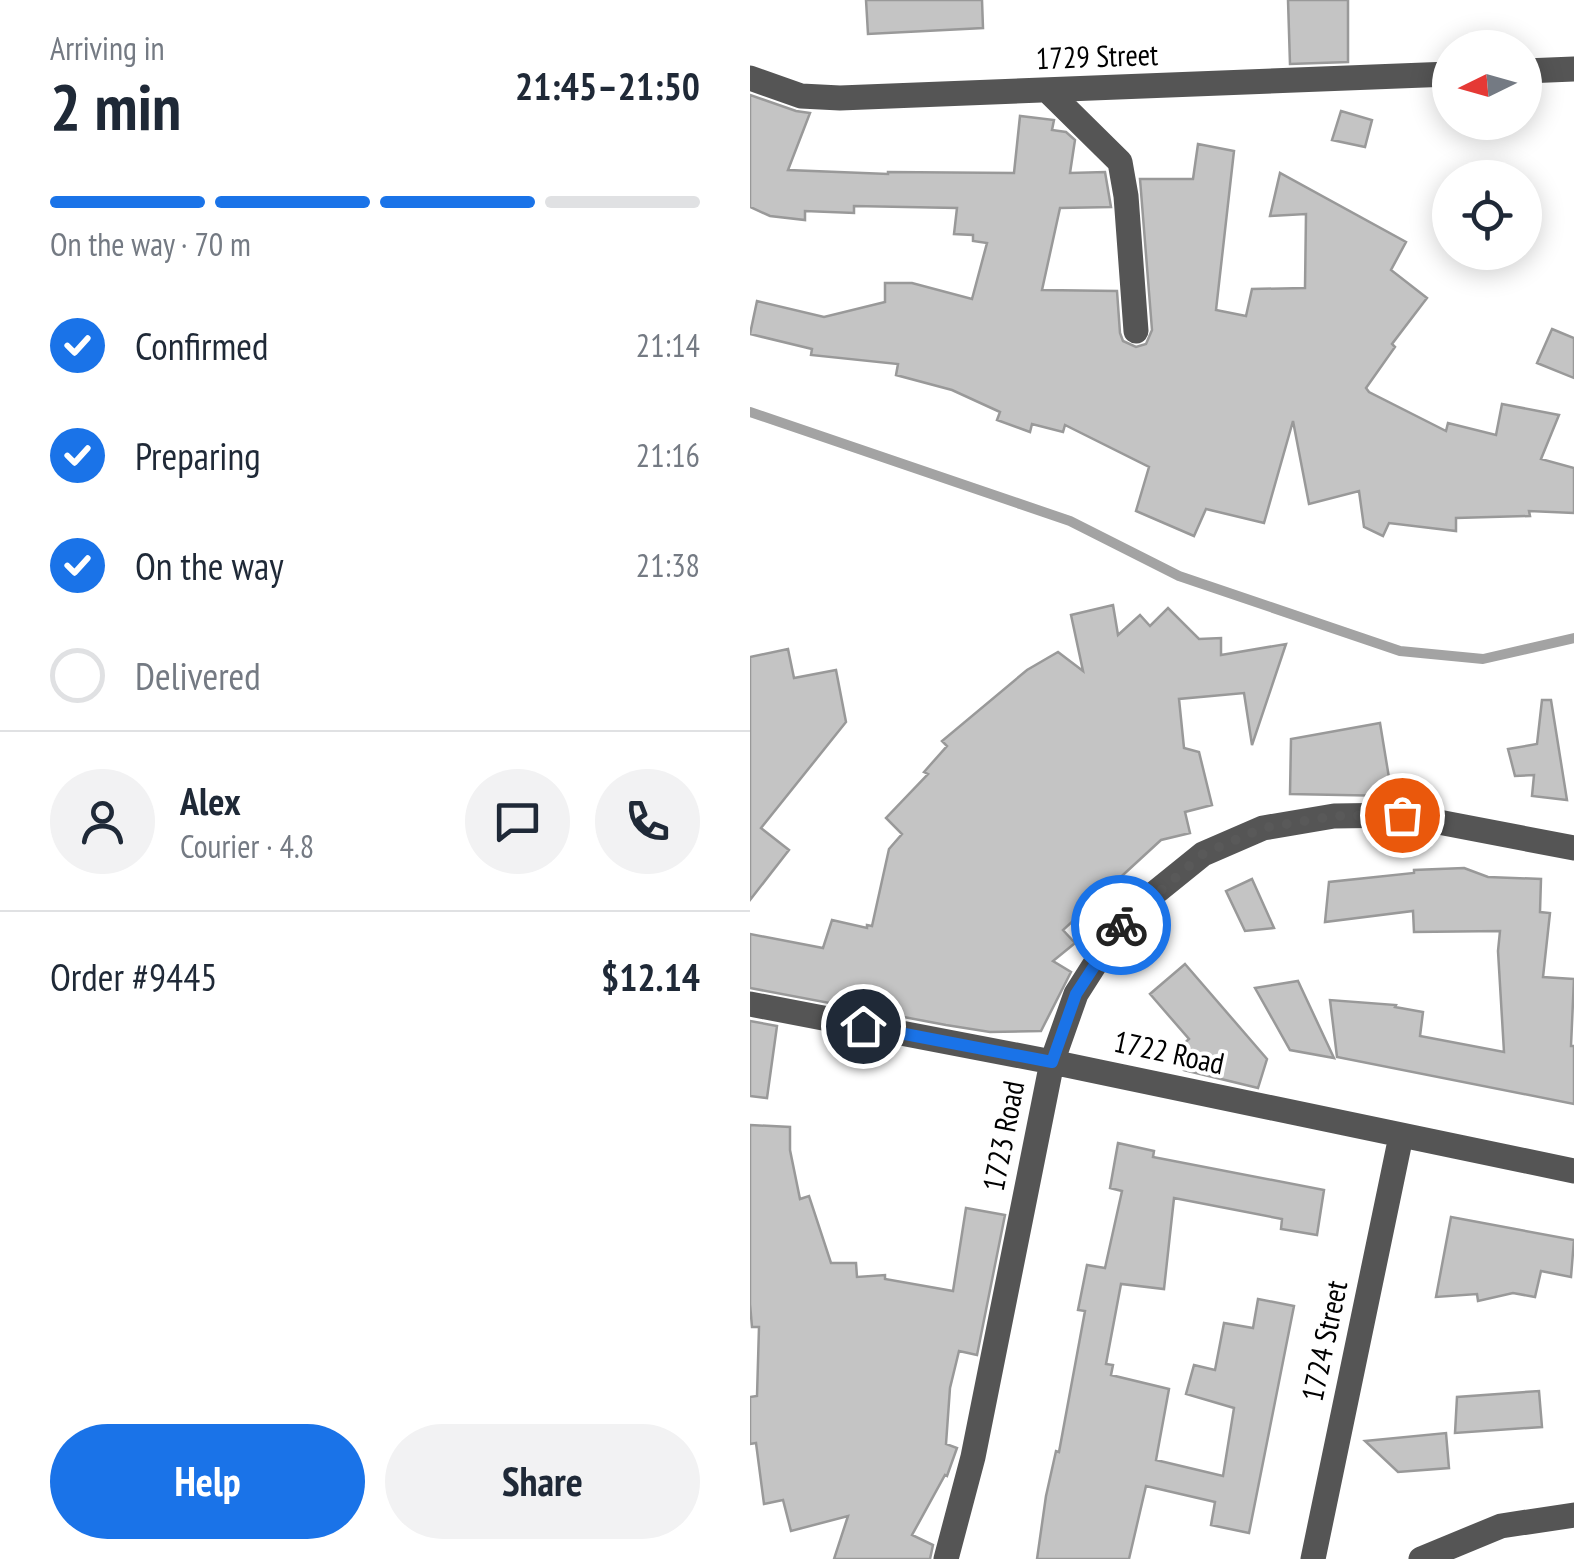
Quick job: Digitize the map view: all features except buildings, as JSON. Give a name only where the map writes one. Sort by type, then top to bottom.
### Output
[{"type":"street","points":[[1542,70],[1574,69]]},
{"type":"street","name":"1729 Street","points":[[750,78],[800,96],[840,98],[1432,75]]},
{"type":"street","points":[[1048,91],[1120,162],[1136,331]]},
{"type":"street","name":"1723 Road","points":[[946,1559],[973,1456],[1052,1062],[1076,994],[1125,917],[1203,854],[1263,828],[1334,816],[1402,815],[1574,848]]},
{"type":"street","name":"1722 Road","points":[[750,1004],[1052,1062],[1574,1171]]},
{"type":"street","name":"1724 Street","points":[[1313,1559],[1400,1136]]},
{"type":"street","points":[[1420,1559],[1501,1526],[1574,1515]]},
{"type":"waterway","points":[[750,412],[1070,521],[1179,576],[1400,651],[1483,659],[1574,638]]},
{"type":"way so far","points":[[1121,925],[1125,917],[1203,854],[1263,828],[1334,816],[1402,815]]},
{"type":"route","points":[[863,1026],[1052,1062],[1076,994],[1121,925]]}]
